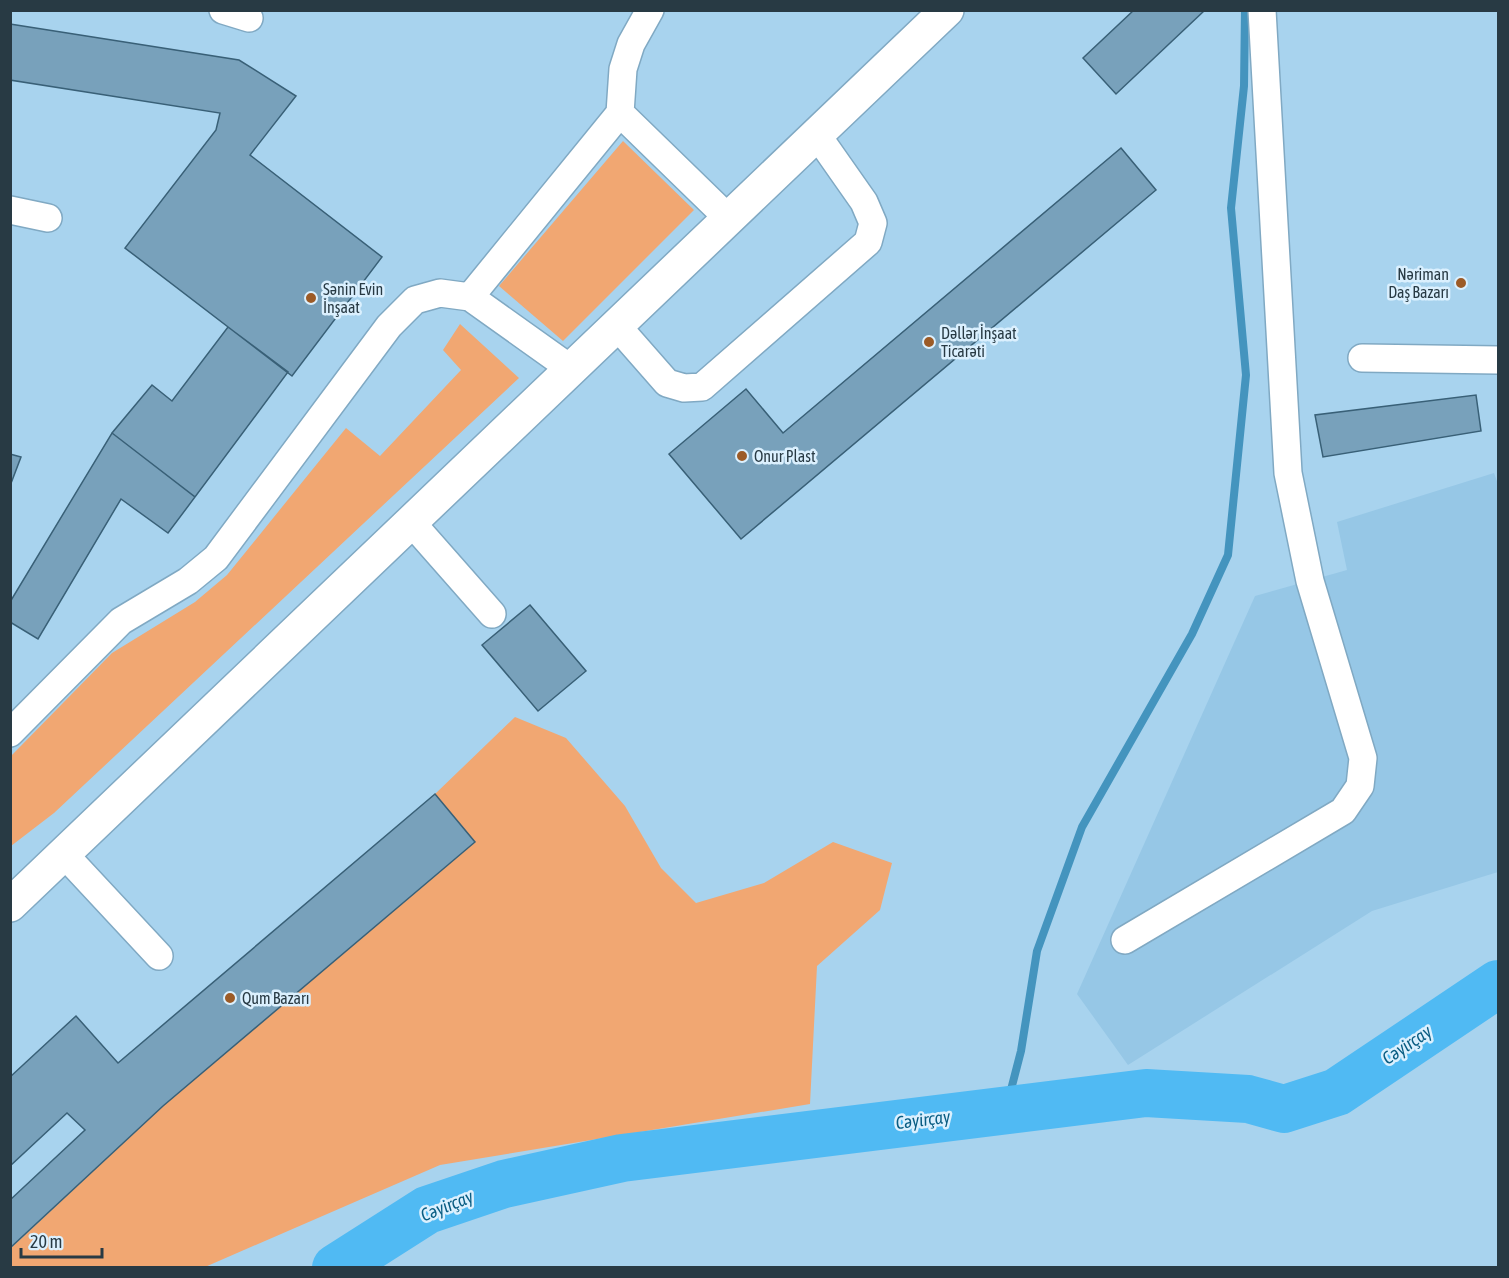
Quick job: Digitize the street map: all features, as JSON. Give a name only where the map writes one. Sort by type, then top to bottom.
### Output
[{"type":"main road","points":[[10,905],[947,10]]},
{"type":"main road","points":[[10,875],[64,854]]},
{"type":"lane","points":[[223,10],[249,18]]},
{"type":"lane","points":[[470,297],[620,113],[623,69],[631,44],[650,10]]},
{"type":"lane","points":[[1125,940],[1343,811],[1360,786],[1363,758],[1310,581],[1288,473],[1262,10]]},
{"type":"lane","points":[[620,113],[729,219]]},
{"type":"lane","points":[[616,326],[667,383],[684,388],[702,387],[868,242],[873,223],[864,202],[817,135]]},
{"type":"lane","points":[[10,210],[48,218]]},
{"type":"lane","points":[[10,733],[121,621],[188,581],[216,558],[389,326],[415,300],[440,293],[470,297],[571,369]]},
{"type":"lane","points":[[1362,358],[1498,360]]},
{"type":"lane","points":[[411,522],[492,614]]},
{"type":"lane","points":[[64,854],[159,956]]},
{"type":"shaded area","points":[[623,141],[694,210],[563,341],[499,286]]},
{"type":"shaded area","points":[[460,324],[519,378],[54,813],[11,846],[11,756],[112,653],[195,602],[227,575],[346,428],[380,456],[461,370],[443,350]]},
{"type":"shaded area","points":[[1494,473],[1498,484],[1498,872],[1372,911],[1128,1065],[1077,994],[1255,596],[1347,570],[1337,522]]},
{"type":"shaded area","points":[[515,717],[566,738],[625,806],[661,868],[696,903],[764,883],[833,842],[892,863],[880,910],[817,966],[810,1104],[440,1165],[205,1267],[11,1268],[11,1248],[163,1106],[475,842],[435,794]]},
{"type":"building","points":[[1134,10],[1205,10],[1116,94],[1083,58]]},
{"type":"building","points":[[10,24],[239,60],[296,96],[250,155],[382,257],[292,376],[125,248],[216,130],[220,113],[10,80]]},
{"type":"building","points":[[1121,148],[1156,190],[741,539],[669,454],[746,389],[783,433]]},
{"type":"building","points":[[228,327],[288,372],[195,497],[112,433],[152,385],[172,401]]},
{"type":"building","points":[[1476,395],[1481,431],[1323,457],[1315,415]]},
{"type":"building","points":[[112,433],[195,497],[168,533],[121,499],[38,639],[10,622],[10,602]]},
{"type":"building","points":[[10,454],[21,457],[10,486]]},
{"type":"building","points":[[530,605],[586,671],[538,711],[482,645]]},
{"type":"building","points":[[435,794],[475,842],[163,1106],[10,1248],[10,1200],[85,1130],[67,1113],[10,1166],[10,1077],[76,1016],[118,1063]]},
{"type":"waterway","points":[[1006,1109],[1021,1051],[1037,951],[1082,827],[1192,634],[1228,555],[1246,375],[1231,208],[1244,86],[1245,10]]},
{"type":"waterway","name":"Cəyirçay","points":[[336,1268],[427,1210],[504,1184],[622,1158],[1146,1093],[1248,1099],[1284,1109],[1337,1092],[1498,984]]},
{"type":"place","name":"Nəriman Daş Bazarı","points":[[1461,283]]},
{"type":"place","name":"Sənin Evin İnşaat","points":[[311,298]]},
{"type":"place","name":"Dəllər İnşaat Ticarəti","points":[[929,342]]},
{"type":"place","name":"Onur Plast","points":[[742,456]]},
{"type":"place","name":"Qum Bazarı","points":[[230,998]]}]
